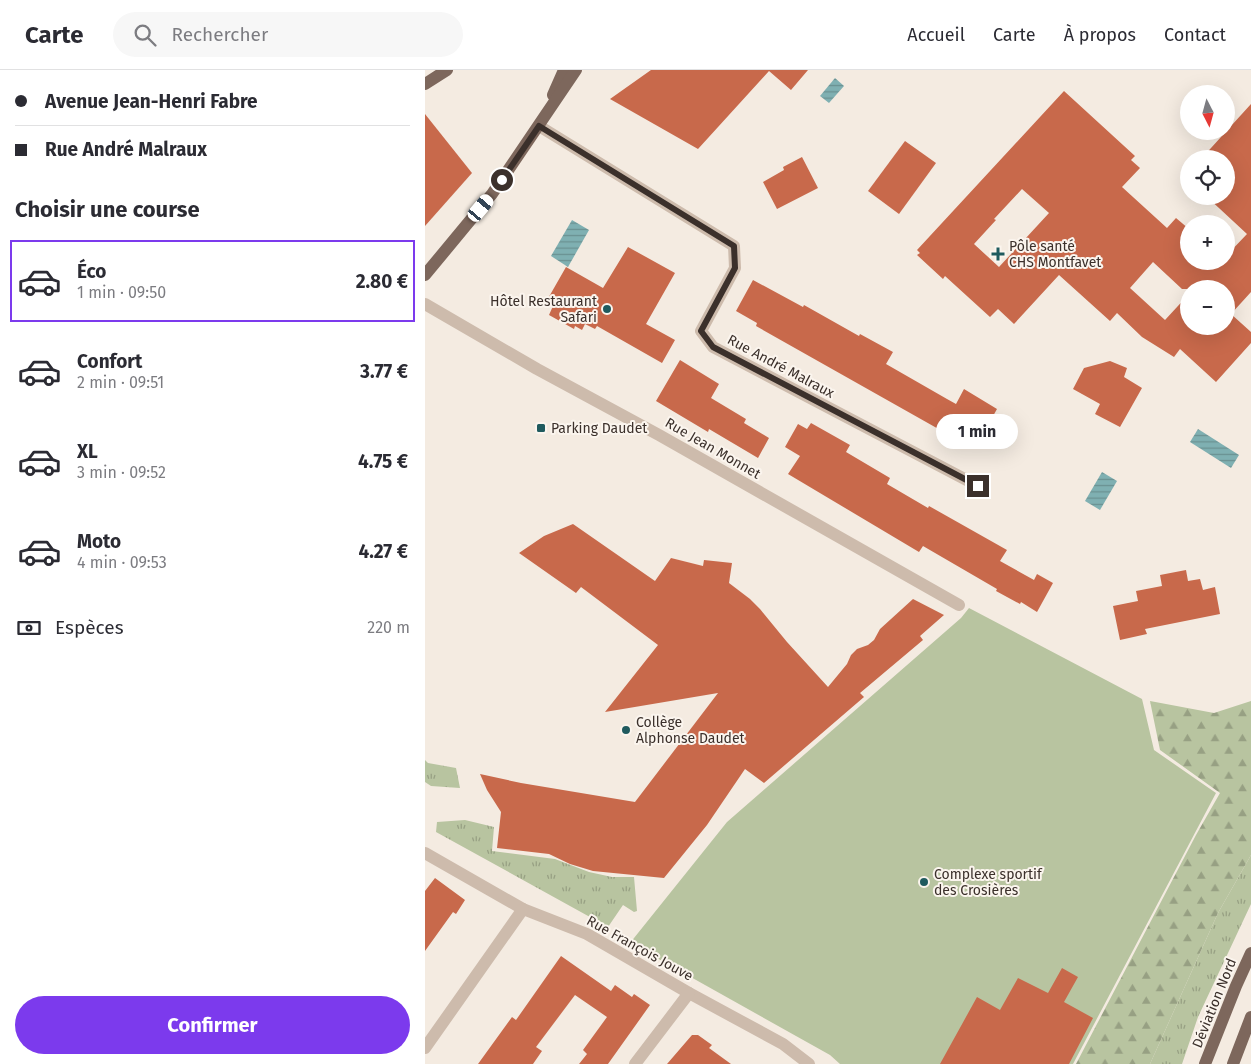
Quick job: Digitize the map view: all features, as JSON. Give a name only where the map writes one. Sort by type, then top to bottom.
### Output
[{"type":"main road","points":[[427,83],[442,70]]},
{"type":"main road","points":[[427,83],[447,70]]},
{"type":"main road","points":[[539,126],[564,70]]},
{"type":"main road","points":[[425,275],[492,194],[576,70]]},
{"type":"main road","name":"Déviation Nord","points":[[1205,1064],[1235,986],[1251,953]]},
{"type":"main road","points":[[1233,1064],[1251,1017]]},
{"type":"street","name":"Rue André Malraux","points":[[539,126],[734,246],[735,268],[701,331],[713,347],[978,486]]},
{"type":"street","name":"Rue Jean Monnet","points":[[425,304],[537,369],[659,435],[959,605]]},
{"type":"street","name":"Rue François Jouve","points":[[425,853],[523,909],[587,934],[689,993],[783,1044],[809,1064]]},
{"type":"street","points":[[425,1048],[523,909]]},
{"type":"street","points":[[635,1064],[689,993]]},
{"type":"green space","name":"Complexe sportif des Crosières","points":[[969,608],[1142,699],[1154,750],[1216,793],[1073,1064],[840,1064],[830,1055],[630,943],[727,822],[961,618]]},
{"type":"green space","points":[[1150,701],[1214,713],[1251,701],[1251,855],[1218,913],[1150,1064],[1076,1064],[1220,793],[1160,750]]},
{"type":"green space","points":[[425,760],[428,763],[456,768],[460,788],[431,786],[425,782]]},
{"type":"green space","points":[[465,820],[494,827],[492,851],[555,859],[589,872],[612,877],[634,877],[637,911],[634,912],[623,905],[608,927],[436,832],[437,822]]},
{"type":"green space","points":[[1251,855],[1251,904],[1198,1017],[1182,1064],[1150,1064],[1218,913]]},
{"type":"water","points":[[835,78],[844,86],[829,103],[820,96]]},
{"type":"water","points":[[572,220],[589,230],[568,267],[551,256]]},
{"type":"water","points":[[1198,429],[1239,455],[1231,468],[1190,442]]},
{"type":"water","points":[[1102,472],[1117,481],[1100,510],[1085,501]]},
{"type":"building","points":[[651,70],[808,70],[791,90],[769,71],[698,149],[610,99]]},
{"type":"building","points":[[1064,91],[1135,156],[1131,160],[1140,168],[1122,187],[1167,228],[1176,218],[1180,221],[1180,270],[1235,270],[1235,247],[1247,234],[1235,223],[1235,215],[1226,215],[1216,205],[1235,205],[1235,150],[1209,150],[1218,140],[1235,140],[1235,122],[1251,104],[1251,292],[1235,310],[1235,280],[1180,280],[1180,287],[1153,262],[1130,288],[1165,320],[1180,304],[1180,335],[1235,335],[1235,318],[1251,332],[1251,343],[1216,382],[1180,349],[1174,357],[1142,337],[1117,313],[1110,321],[1059,275],[1014,324],[998,309],[990,317],[945,276],[943,279],[917,255],[920,253],[917,250]],"holes":[[[1022,189],[1049,213],[999,267],[974,244]]]},
{"type":"building","points":[[425,114],[472,173],[425,226]]},
{"type":"building","points":[[905,141],[936,163],[899,214],[868,191]]},
{"type":"building","points":[[802,157],[818,188],[777,209],[763,182],[784,170],[783,167]]},
{"type":"building","name":"Hôtel Restaurant Safari","points":[[628,247],[675,273],[646,324],[675,340],[662,363],[597,326],[595,329],[585,324],[582,330],[575,326],[574,329],[549,315],[553,306],[546,302],[566,267],[603,288]]},
{"type":"building","points":[[753,280],[893,352],[886,364],[956,404],[964,389],[997,409],[979,441],[947,423],[942,431],[756,326],[757,323],[736,311]]},
{"type":"building","points":[[680,360],[719,384],[711,398],[746,419],[744,423],[769,438],[758,458],[709,429],[708,432],[656,401]]},
{"type":"building","points":[[1110,361],[1127,368],[1124,377],[1142,388],[1120,427],[1095,414],[1100,404],[1073,389],[1084,368]]},
{"type":"building","points":[[811,423],[850,445],[846,452],[890,478],[887,484],[1007,550],[1000,561],[1034,580],[1037,574],[1053,583],[1037,612],[1021,602],[1020,604],[996,591],[997,589],[923,546],[919,552],[788,474],[800,456],[785,447],[798,424],[807,429]]},
{"type":"building","points":[[573,524],[655,581],[671,558],[703,566],[704,560],[732,563],[729,583],[760,609],[828,687],[847,664],[851,655],[857,649],[868,645],[874,640],[880,629],[913,599],[944,615],[920,636],[923,640],[860,693],[864,697],[764,783],[745,769],[707,825],[664,878],[593,871],[570,864],[549,854],[497,848],[501,812],[487,790],[480,774],[521,783],[635,802],[718,693],[605,712],[658,645],[581,587],[576,593],[519,553],[544,536]]},
{"type":"building","points":[[1186,570],[1188,581],[1200,579],[1203,590],[1215,587],[1220,614],[1145,629],[1147,634],[1120,640],[1113,606],[1138,601],[1136,591],[1162,586],[1160,575]]},
{"type":"building","points":[[435,878],[465,900],[456,914],[453,912],[425,951],[425,891]]},
{"type":"building","points":[[561,956],[611,991],[615,985],[632,997],[634,994],[650,1005],[608,1064],[579,1064],[587,1054],[583,1050],[607,1017],[575,995],[536,1047],[542,1051],[533,1064],[478,1064],[512,1017],[516,1020]]},
{"type":"building","points":[[1062,968],[1078,977],[1064,1002],[1093,1018],[1069,1064],[940,1064],[977,997],[1000,1010],[1018,978],[1048,993]]},
{"type":"building","points":[[692,1035],[698,1035],[712,1045],[709,1048],[731,1064],[667,1064]]},
{"type":"place","name":"Pôle santé CHS Montfavet","points":[[998,254]]},
{"type":"place","name":"Hôtel Restaurant Safari","points":[[607,309]]},
{"type":"place","name":"Parking Daudet","points":[[541,428]]},
{"type":"place","name":"Collège Alphonse Daudet","points":[[626,730]]},
{"type":"place","name":"Complexe sportif des Crosières","points":[[924,882]]},
{"type":"route","points":[[502,180],[539,126],[734,246],[735,268],[701,331],[713,347],[978,486]]}]
